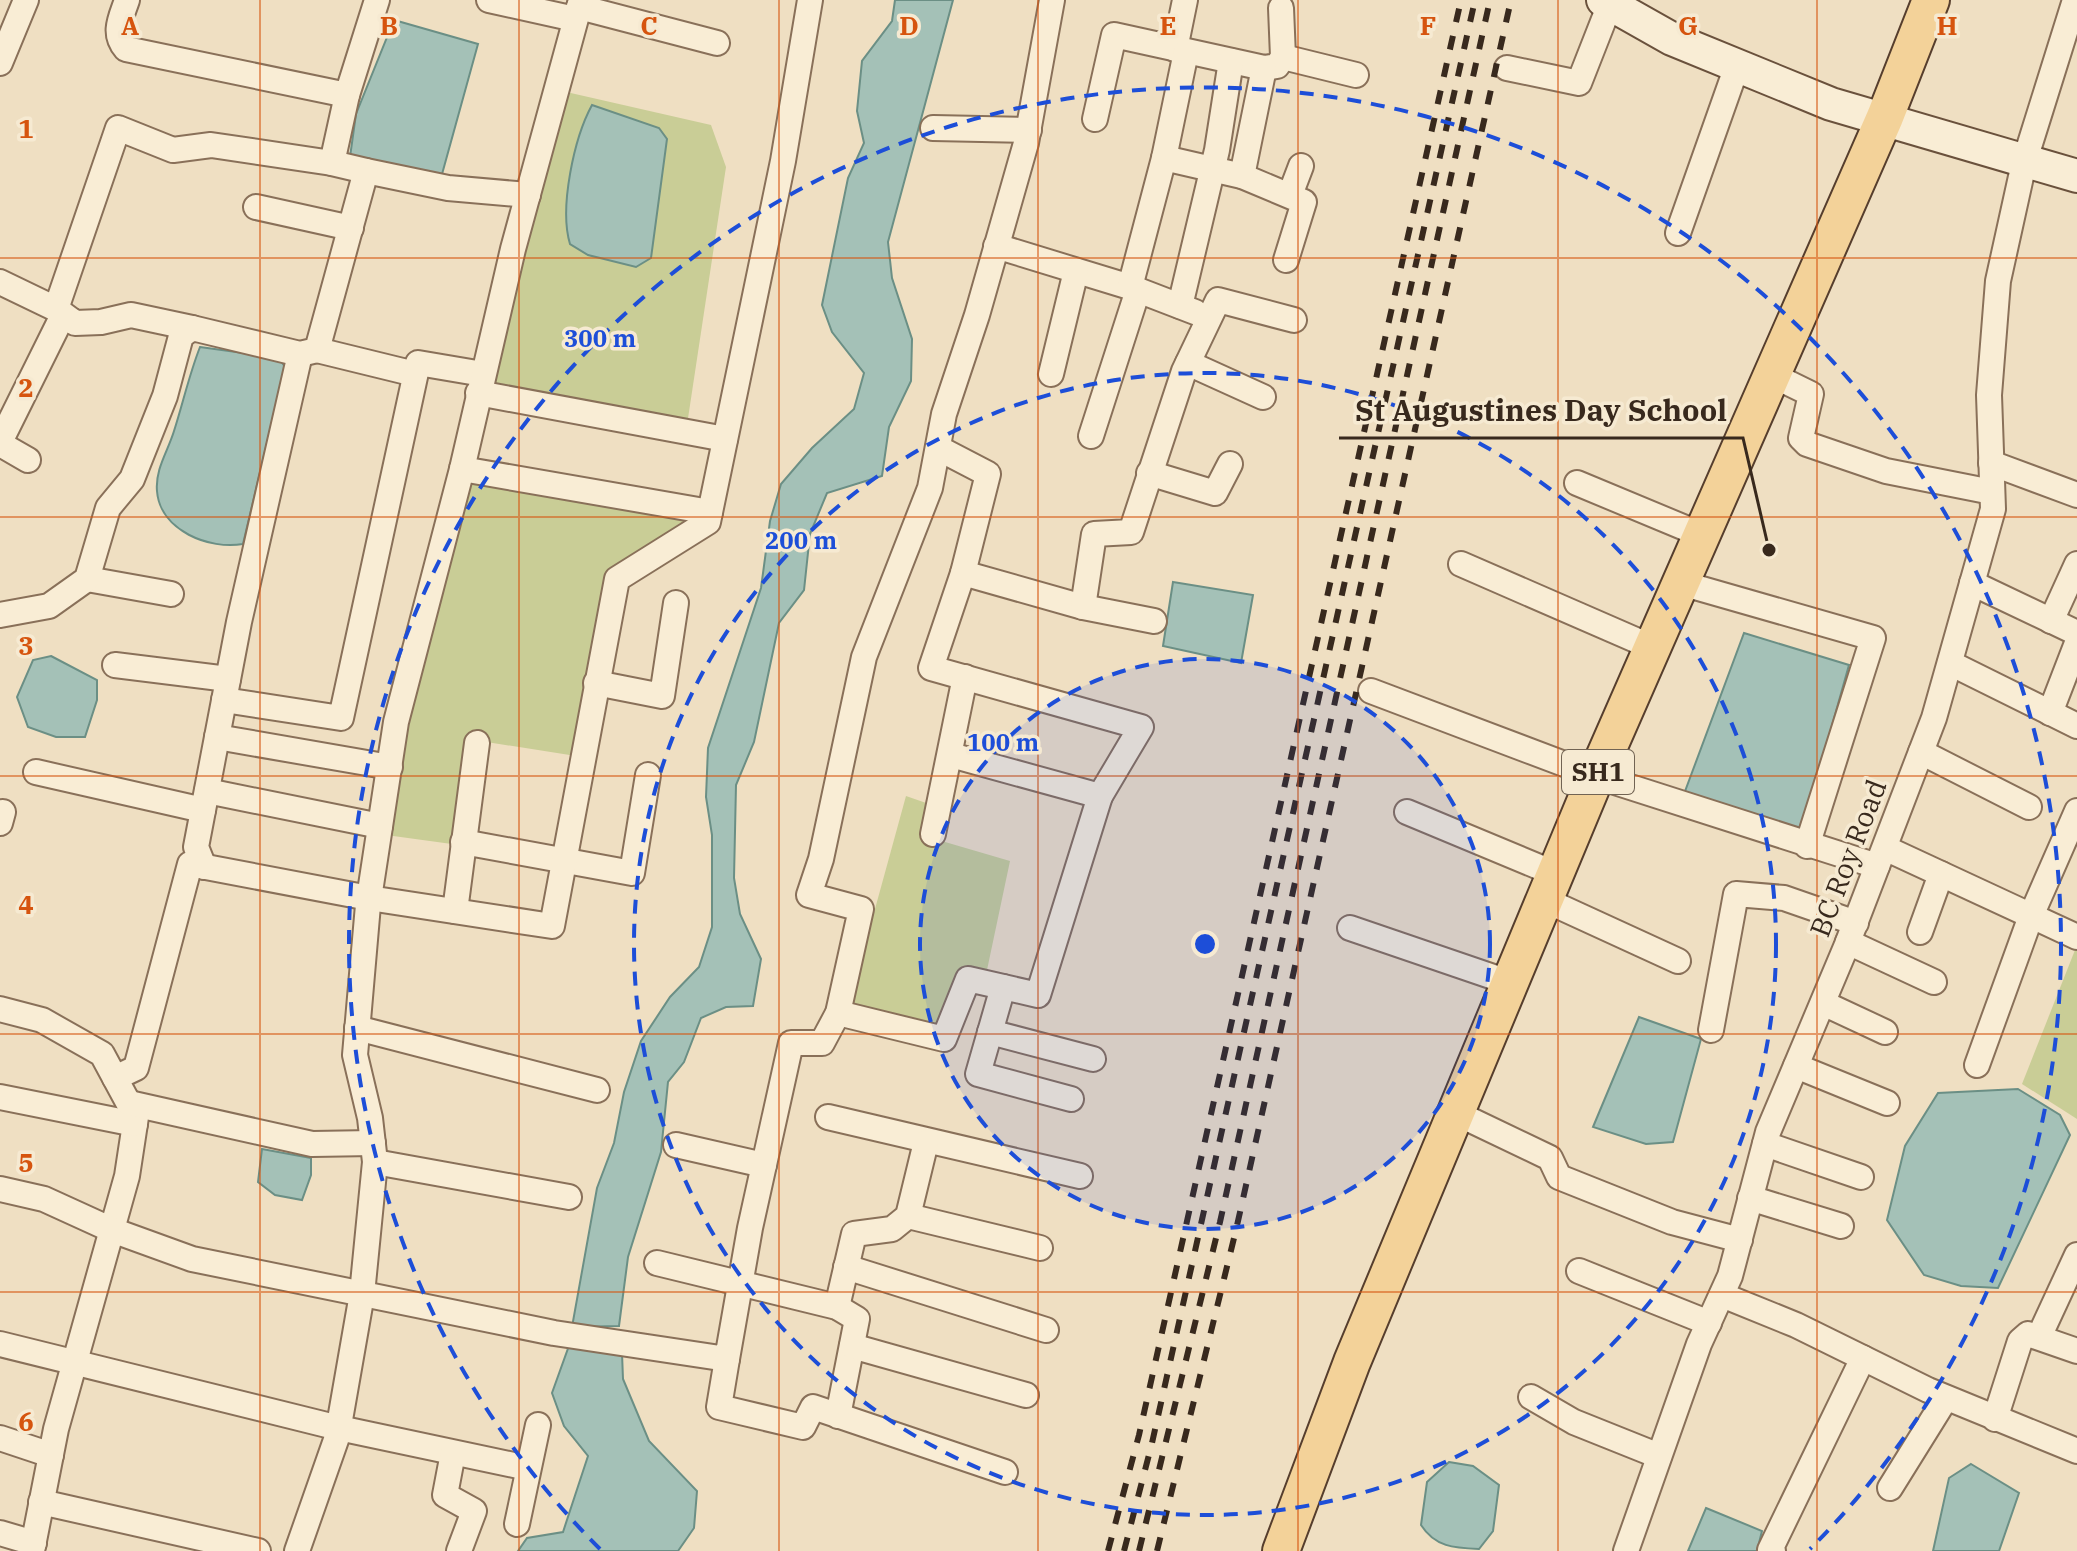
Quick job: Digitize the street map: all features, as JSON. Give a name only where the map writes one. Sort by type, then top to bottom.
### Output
[{"type":"main road","name":"SH1","points":[[1291,1548],[1352,1362],[1596,776],[1885,117],[1931,0]]},
{"type":"street","points":[[0,63],[26,0]]},
{"type":"street","points":[[127,0],[118,28],[119,41],[126,49],[347,95]]},
{"type":"street","points":[[332,163],[347,95],[377,0]]},
{"type":"street","points":[[489,0],[578,9],[717,43]]},
{"type":"street","points":[[115,1078],[136,1068],[190,864],[369,898],[552,926],[617,579],[708,522],[783,161],[810,0]]},
{"type":"street","points":[[1005,1472],[813,1407],[803,1427],[719,1407],[740,1284],[791,1043],[822,1043],[838,1013],[861,909],[809,895],[821,859],[864,657],[930,488],[944,414],[1029,130],[1052,0]]},
{"type":"street","points":[[1091,436],[1134,289],[1164,158],[1185,0]]},
{"type":"street","name":"BC Roy Road","points":[[1626,1551],[1659,1456],[1722,1295],[1765,1144],[1852,933],[1921,752],[1950,663],[1993,509],[1989,395],[1998,281],[2024,163],[2075,0]]},
{"type":"street","points":[[1507,68],[1579,83],[1607,2],[1672,39],[1831,104],[1885,117],[2024,163],[2077,176]]},
{"type":"street","points":[[1242,176],[1273,62],[1281,8]]},
{"type":"street","points":[[297,1551],[339,1428],[362,1294],[374,1153],[355,1055],[369,898],[396,722],[462,469],[480,383],[578,9]]},
{"type":"street","points":[[1095,119],[1114,35],[1231,61],[1273,62],[1356,75]]},
{"type":"street","points":[[1180,306],[1213,169],[1231,61]]},
{"type":"street","points":[[1678,233],[1737,66]]},
{"type":"street","points":[[28,460],[0,443],[59,312],[118,128],[173,150],[211,145],[332,163],[448,188],[528,195]]},
{"type":"street","points":[[933,128],[1029,130]]},
{"type":"street","points":[[1164,158],[1242,176],[1304,202],[1286,260]]},
{"type":"street","points":[[1290,195],[1301,166]]},
{"type":"street","points":[[204,867],[196,847],[226,690],[309,352],[351,228],[366,171]]},
{"type":"street","points":[[256,207],[351,228]]},
{"type":"street","points":[[996,246],[1134,289],[1209,318]]},
{"type":"street","points":[[1051,374],[1076,271]]},
{"type":"street","points":[[0,282],[75,323],[101,322],[131,315],[415,374]]},
{"type":"street","points":[[1083,607],[1094,534],[1131,532],[1188,363],[1218,300],[1294,320]]},
{"type":"street","points":[[0,615],[49,606],[87,579],[108,508],[132,479],[165,396],[181,336],[192,328]]},
{"type":"street","points":[[115,665],[341,718],[418,363],[480,383],[725,439]]},
{"type":"street","points":[[1188,363],[1263,397]]},
{"type":"street","points":[[1770,374],[1811,394],[1801,438],[1807,444],[1886,471],[1992,492]]},
{"type":"street","points":[[838,1013],[944,1039],[968,979],[1038,995],[1100,796],[1141,727],[931,668],[963,573],[988,474],[938,448]]},
{"type":"street","points":[[1991,463],[2077,495]]},
{"type":"street","points":[[1149,473],[1215,493],[1230,464]]},
{"type":"street","points":[[462,469],[710,512]]},
{"type":"street","points":[[1577,483],[1702,535]]},
{"type":"street","points":[[1461,564],[1654,648]]},
{"type":"street","points":[[2051,621],[2077,564]]},
{"type":"street","points":[[963,573],[1083,607],[1154,621]]},
{"type":"street","points":[[87,579],[171,594]]},
{"type":"street","points":[[1681,583],[1873,638],[1807,846]]},
{"type":"street","points":[[1972,583],[2077,633]]},
{"type":"street","points":[[596,683],[662,696],[676,603]]},
{"type":"street","points":[[2050,713],[2077,643]]},
{"type":"street","points":[[1950,663],[2077,726]]},
{"type":"street","points":[[933,834],[965,677]]},
{"type":"street","points":[[1371,691],[1596,776],[1807,846],[1881,857],[1941,874],[2077,937]]},
{"type":"street","points":[[217,737],[390,767]]},
{"type":"street","points":[[455,911],[477,743]]},
{"type":"street","points":[[1921,752],[2029,807]]},
{"type":"street","points":[[951,755],[1100,796]]},
{"type":"street","points":[[36,772],[380,826]]},
{"type":"street","points":[[463,842],[632,873],[648,775]]},
{"type":"street","points":[[1977,1065],[2031,916],[2077,811]]},
{"type":"street","points":[[1407,812],[1550,887],[1678,961]]},
{"type":"street","points":[[1920,932],[1941,874]]},
{"type":"street","points":[[1711,1030],[1736,894],[1784,898],[1852,933],[1934,982]]},
{"type":"street","points":[[1350,928],[1511,983]]},
{"type":"street","points":[[1003,987],[978,1074],[1071,1099]]},
{"type":"street","points":[[1823,1003],[1885,1032]]},
{"type":"street","points":[[0,1009],[42,1020],[102,1054],[132,1114],[127,1176],[51,1455],[33,1547],[0,1533]]},
{"type":"street","points":[[357,1028],[597,1090]]},
{"type":"street","points":[[990,1032],[1093,1059]]},
{"type":"street","points":[[1796,1066],[1887,1103]]},
{"type":"street","points":[[0,1097],[132,1114],[374,1153],[569,1197]]},
{"type":"street","points":[[1456,1113],[1550,1158],[1559,1177],[1672,1222],[1740,1240]]},
{"type":"street","points":[[828,1117],[1080,1176]]},
{"type":"street","points":[[837,1307],[854,1234],[892,1229],[908,1216],[926,1142]]},
{"type":"street","points":[[1765,1144],[1861,1177]]},
{"type":"street","points":[[676,1145],[764,1165]]},
{"type":"street","points":[[0,1189],[44,1199],[112,1230],[192,1259],[554,1333],[727,1359]]},
{"type":"street","points":[[1750,1198],[1841,1226]]},
{"type":"street","points":[[908,1216],[1040,1248]]},
{"type":"street","points":[[2039,1337],[2077,1255]]},
{"type":"street","points":[[657,1263],[837,1307],[857,1319],[838,1416]]},
{"type":"street","points":[[846,1267],[1046,1330]]},
{"type":"street","points":[[1579,1271],[1709,1323]]},
{"type":"street","points":[[1722,1295],[1796,1325],[1946,1398],[2077,1451]]},
{"type":"street","points":[[1995,1419],[2020,1341],[2028,1334],[2077,1351]]},
{"type":"street","points":[[0,1344],[339,1428],[528,1468]]},
{"type":"street","points":[[852,1346],[1026,1395]]},
{"type":"street","points":[[1773,1551],[1770,1550],[1863,1358]]},
{"type":"street","points":[[1531,1397],[1574,1422],[1659,1456]]},
{"type":"street","points":[[1890,1488],[1946,1398]]},
{"type":"street","points":[[517,1524],[538,1425]]},
{"type":"street","points":[[0,1438],[51,1455]]},
{"type":"street","points":[[453,1453],[445,1495],[474,1511],[459,1551]]},
{"type":"street","points":[[41,1502],[258,1551]]},
{"type":"green space","points":[[562,91],[711,125],[726,167],[687,425],[487,389]]},
{"type":"green space","points":[[471,479],[701,521],[612,576],[576,756],[474,740],[459,845],[386,835],[397,745]]},
{"type":"green space","points":[[906,796],[929,804],[928,837],[1010,861],[987,970],[963,974],[937,1030],[847,1011]]},
{"type":"green space","points":[[2077,945],[2077,1119],[2022,1084]]},
{"type":"water","points":[[895,0],[953,0],[888,242],[892,278],[912,339],[911,381],[889,427],[882,476],[827,493],[810,534],[804,590],[779,623],[754,742],[736,785],[734,878],[740,914],[761,959],[753,1006],[726,1007],[701,1018],[684,1062],[668,1082],[661,1152],[628,1257],[619,1326],[572,1327],[597,1188],[614,1143],[624,1092],[641,1041],[670,997],[699,967],[712,927],[712,835],[706,797],[708,748],[761,588],[770,521],[781,484],[812,448],[854,409],[864,373],[832,332],[822,305],[848,178],[864,143],[857,111],[862,61],[892,21]]},
{"type":"water","points":[[394,20],[478,44],[439,185],[349,164],[356,114]]},
{"type":"water","points":[[592,105],[659,128],[667,139],[651,258],[636,267],[588,255],[570,244],[566,212],[570,173],[579,136]]},
{"type":"water","points":[[200,347],[279,358],[285,367],[243,544],[216,544],[189,535],[167,517],[160,505],[157,483],[160,468]]},
{"type":"water","points":[[1173,582],[1253,595],[1241,663],[1163,646]]},
{"type":"water","points":[[1744,633],[1849,665],[1801,836],[1681,802]]},
{"type":"water","points":[[51,656],[97,680],[97,700],[85,737],[56,737],[28,727],[17,697],[33,660]]},
{"type":"water","points":[[1639,1017],[1701,1039],[1673,1142],[1646,1144],[1593,1127]]},
{"type":"water","points":[[2018,1089],[2060,1115],[2070,1135],[1998,1288],[1961,1286],[1924,1275],[1887,1220],[1905,1146],[1938,1093]]},
{"type":"water","points":[[262,1149],[311,1158],[311,1175],[302,1200],[275,1195],[258,1182]]},
{"type":"water","points":[[570,1343],[622,1353],[623,1379],[649,1441],[697,1491],[694,1528],[678,1551],[518,1551],[527,1538],[563,1532],[588,1456],[564,1426],[552,1393]]},
{"type":"water","points":[[1449,1462],[1473,1466],[1499,1485],[1493,1531],[1479,1549],[1453,1547],[1439,1542],[1421,1525],[1427,1482]]},
{"type":"water","points":[[1971,1464],[2019,1493],[1999,1551],[1933,1551],[1949,1478]]},
{"type":"water","points":[[1706,1508],[1762,1531],[1757,1551],[1688,1551]]},
{"type":"railway","points":[[1108,1551],[1139,1435],[1461,0]]},
{"type":"railway","points":[[1124,1551],[1152,1443],[1475,0]]},
{"type":"railway","points":[[1139,1551],[1220,1222],[1490,0]]},
{"type":"railway","points":[[1157,1551],[1236,1230],[1511,0]]},
{"type":"place","name":"St Augustines Day School","points":[[1769,550]]}]
